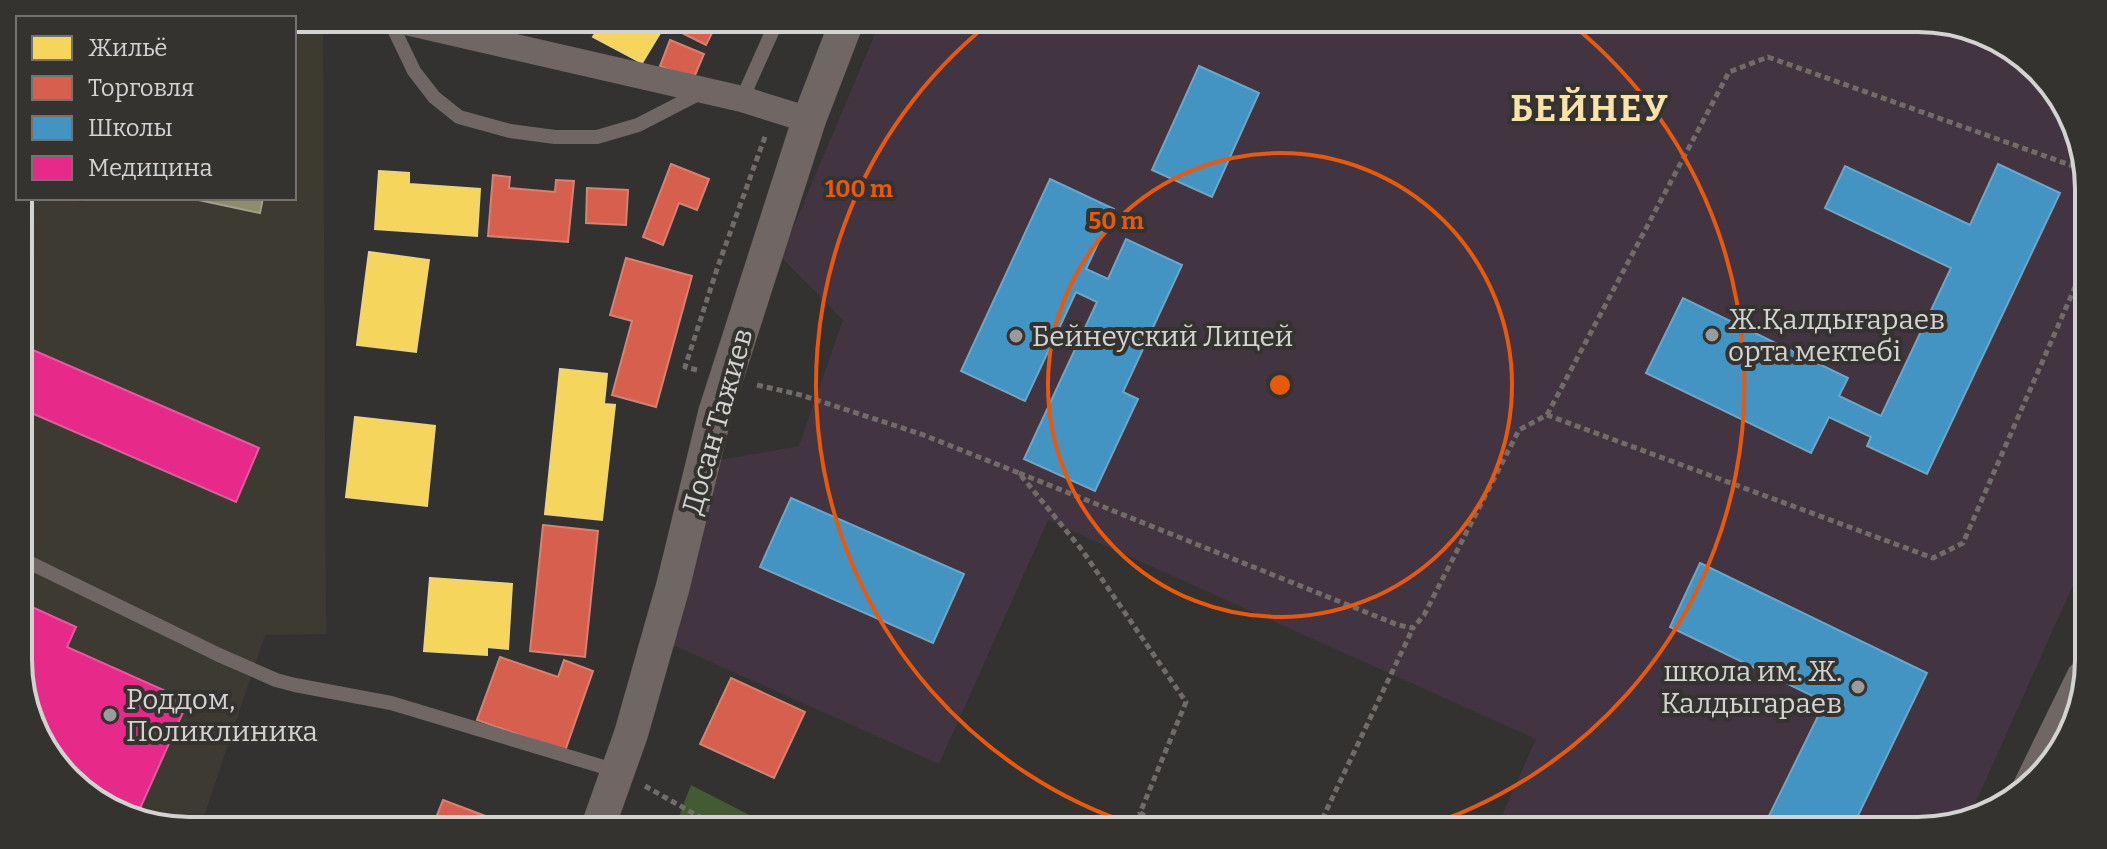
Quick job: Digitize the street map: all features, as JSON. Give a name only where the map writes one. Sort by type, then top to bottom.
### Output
[{"type":"street","points":[[448,32],[742,99],[809,120]]},
{"type":"street","name":"Досан Тажиев","points":[[602,817],[631,734],[673,586],[715,413],[809,120],[843,32]]},
{"type":"street","points":[[2038,762],[2072,692]]},
{"type":"lane","points":[[397,32],[414,71],[434,97],[459,117],[510,131],[555,137],[597,137],[638,125],[704,90]]},
{"type":"lane","points":[[742,99],[772,32]]},
{"type":"lane","points":[[32,564],[276,680],[391,703],[618,771]]},
{"type":"path","points":[[1323,817],[1413,628],[1424,615],[1519,430],[1547,415],[1729,72],[1768,57],[2073,166]]},
{"type":"path","points":[[774,109],[685,367],[801,395],[921,434],[1398,625],[1413,628]]},
{"type":"path","points":[[1547,415],[1933,558],[1963,543],[2075,287]]},
{"type":"path","points":[[1019,473],[1082,550],[1186,702],[1140,813],[1147,817]]},
{"type":"path","points":[[618,771],[700,817]]},
{"type":"shaded area","points":[[296,32],[323,32],[326,634],[265,635],[204,817],[158,814],[139,809],[102,791],[71,764],[58,747],[40,710],[35,691],[32,660],[32,200],[296,200]]},
{"type":"shaded area","points":[[876,32],[1928,32],[1949,35],[1987,48],[2014,64],[2029,78],[2054,111],[2070,148],[2075,189],[2075,581],[1974,807],[1928,817],[1501,817],[1536,739],[1048,520],[939,764],[644,632],[721,460],[799,446],[843,320],[781,257]]},
{"type":"green space","points":[[691,785],[753,817],[679,817]]},
{"type":"building: Жильё","points":[[596,32],[660,33],[642,63],[593,37]]},
{"type":"building: Жильё","points":[[379,171],[409,173],[409,184],[480,189],[477,236],[375,229]]},
{"type":"building: Жильё","points":[[369,252],[429,260],[416,352],[357,345]]},
{"type":"building: Жильё","points":[[560,369],[607,374],[604,404],[615,405],[602,520],[545,514]]},
{"type":"building: Жильё","points":[[355,417],[435,426],[427,506],[346,497]]},
{"type":"building: Жильё","points":[[430,578],[512,584],[508,649],[487,647],[487,655],[424,651]]},
{"type":"building: Торговля","points":[[680,32],[712,32],[706,45]]},
{"type":"building: Торговля","points":[[670,40],[704,54],[693,80],[660,66]]},
{"type":"building: Торговля","points":[[671,164],[709,179],[697,210],[679,203],[663,245],[643,237]]},
{"type":"building: Торговля","points":[[493,175],[510,177],[509,188],[555,192],[556,180],[574,181],[568,242],[488,236]]},
{"type":"building: Торговля","points":[[587,188],[628,190],[626,225],[586,223]]},
{"type":"building: Торговля","points":[[626,258],[692,276],[656,407],[612,395],[632,321],[610,315]]},
{"type":"building: Торговля","points":[[543,525],[598,531],[585,657],[530,651]]},
{"type":"building: Торговля","points":[[500,657],[558,677],[564,660],[593,671],[565,751],[477,720]]},
{"type":"building: Торговля","points":[[731,678],[805,712],[774,778],[700,744]]},
{"type":"building: Торговля","points":[[443,800],[488,817],[436,817]]},
{"type":"building: Школы","points":[[1199,66],[1259,93],[1212,197],[1152,170]]},
{"type":"building: Школы","name":"Ж.Қалдығараев орта мектебі","points":[[1998,164],[2060,193],[1927,474],[1867,446],[1871,437],[1829,417],[1811,453],[1646,373],[1683,298],[1848,378],[1839,396],[1881,416],[1951,268],[1825,208],[1845,166],[1970,225]]},
{"type":"building: Школы","name":"Бейнеуский Лицей","points":[[1050,179],[1114,209],[1086,269],[1108,279],[1126,239],[1182,265],[1123,392],[1138,399],[1095,491],[1024,459],[1097,302],[1076,292],[1025,401],[961,371]]},
{"type":"building: Школы","points":[[791,498],[964,574],[933,643],[760,567]]},
{"type":"building: Школы","name":"школа им. Ж. Калдыгараев","points":[[1700,563],[1927,673],[1857,817],[1768,817],[1825,702],[1670,627]]},
{"type":"building: Медицина","points":[[32,350],[259,448],[236,502],[32,413]]},
{"type":"building: Медицина","name":"Роддом, Поликлиника","points":[[32,607],[76,627],[67,647],[188,701],[140,809],[102,791],[85,778],[58,747],[33,680]]},
{"type":"building: Промзона","points":[[198,200],[263,200],[260,213]]},
{"type":"place","name":"Ж.Қалдығараев орта мектебі","points":[[1712,335]]},
{"type":"place","name":"Бейнеуский Лицей","points":[[1016,336]]},
{"type":"place","name":"школа им. Ж. Калдыгараев","points":[[1858,687]]},
{"type":"place","name":"Роддом, Поликлиника","points":[[110,715]]},
{"type":"district","name":"БЕЙНЕУ","points":[[1590,108]]}]
